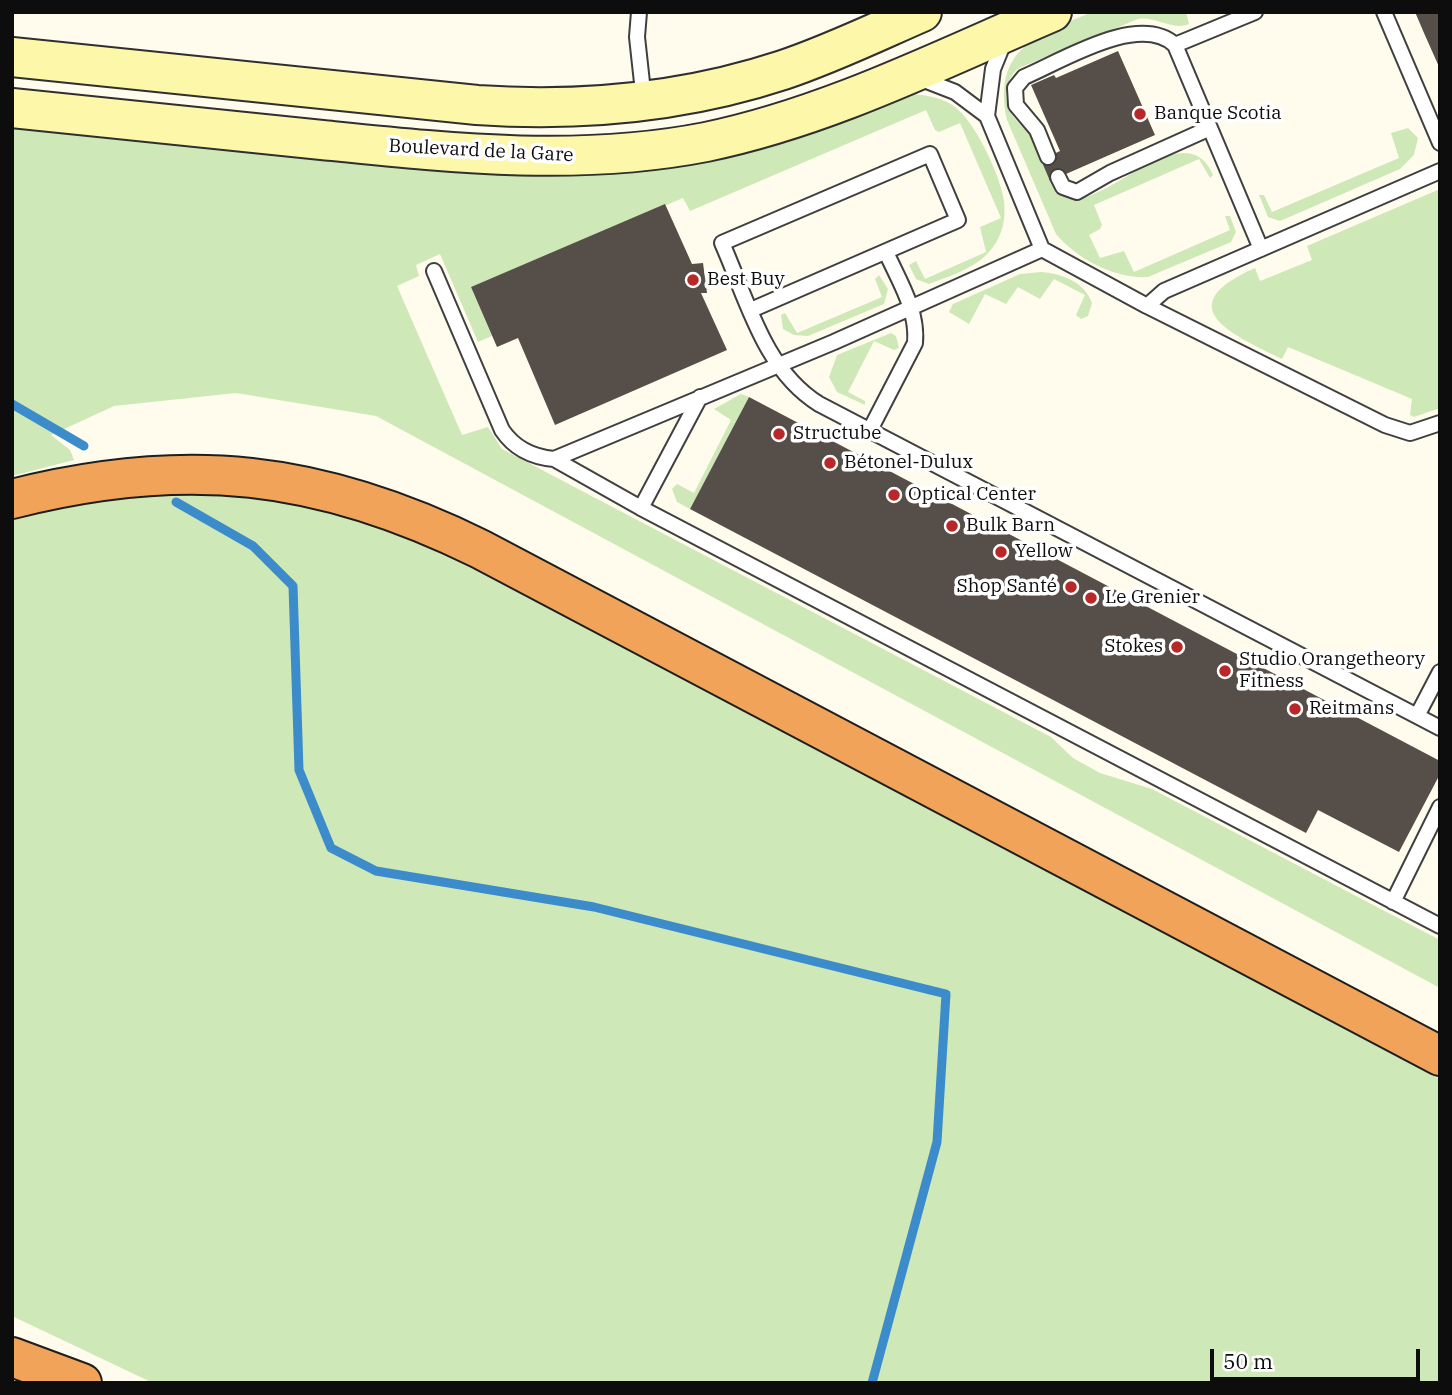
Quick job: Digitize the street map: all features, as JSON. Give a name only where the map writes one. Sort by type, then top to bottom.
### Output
[{"type":"highway","points":[[12,499],[109,478],[192,474],[307,486],[391,509],[480,549],[1440,1056]]},
{"type":"highway","points":[[12,1357],[82,1383]]},
{"type":"highway","points":[[12,1378],[18,1383]]},
{"type":"main road","points":[[12,57],[501,106],[578,108],[644,102],[721,88],[784,70],[922,12]]},
{"type":"main road","name":"Boulevard de la Gare","points":[[12,108],[480,155],[585,157],[680,146],[758,130],[829,106],[1052,12]]},
{"type":"lane","points":[[639,12],[637,37],[644,102]]},
{"type":"lane","points":[[1175,46],[1255,12]]},
{"type":"lane","points":[[1384,12],[1438,135]]},
{"type":"lane","points":[[1010,30],[993,69],[988,116],[1042,249],[1147,306],[1385,425],[1410,433],[1440,423]]},
{"type":"lane","points":[[1048,156],[1037,130],[1016,105],[1015,88],[1024,77],[1124,35],[1149,33],[1161,36],[1175,46],[1261,249]]},
{"type":"lane","points":[[906,74],[955,92],[988,116]]},
{"type":"lane","points":[[1058,177],[1063,187],[1077,192],[1110,173],[1210,128]]},
{"type":"lane","points":[[751,310],[958,220],[930,155],[722,243],[751,310],[777,364],[804,395],[1440,728]]},
{"type":"lane","points":[[1147,306],[1157,294],[1440,171]]},
{"type":"lane","points":[[554,459],[1042,249]]},
{"type":"lane","points":[[870,430],[915,343],[915,320],[911,307],[886,252]]},
{"type":"lane","points":[[434,271],[507,437],[514,445],[539,458],[554,459],[641,508],[1440,926]]},
{"type":"lane","points":[[641,508],[700,397]]},
{"type":"lane","points":[[1418,716],[1440,672]]},
{"type":"lane","points":[[1393,902],[1440,807]]},
{"type":"green space","points":[[1092,12],[1186,12],[1189,24],[1177,26],[1138,19],[1019,68],[1013,73],[1007,86],[1007,100],[1012,114],[1034,139],[1052,183],[1065,196],[1090,196],[1167,156],[1186,153],[1201,158],[1213,175],[1210,178],[1199,159],[1094,205],[1102,225],[1089,235],[1100,258],[1124,251],[1134,272],[1230,230],[1225,216],[1230,216],[1236,232],[1231,242],[1148,277],[1123,275],[1098,266],[1075,252],[1056,234],[1007,120],[1004,96],[1006,76],[1023,48],[1053,29]]},
{"type":"green space","points":[[910,94],[934,97],[955,107],[979,137],[992,164],[1002,190],[1004,219],[996,242],[980,260],[964,270],[929,284],[916,279],[909,265],[916,261],[925,279],[986,252],[980,227],[1001,218],[960,123],[939,132],[935,130],[926,110],[690,211],[683,198],[471,287],[492,336],[478,342],[440,254],[416,265],[419,276],[397,286],[462,435],[488,427],[502,449],[1051,737],[1073,758],[1100,773],[1152,789],[1440,940],[1440,988],[376,416],[236,393],[114,406],[51,435],[70,450],[74,460],[12,476],[12,127],[468,171],[552,175],[603,173]]},
{"type":"green space","points":[[1408,128],[1418,138],[1414,155],[1400,169],[1280,221],[1268,217],[1259,195],[1264,195],[1272,212],[1399,158],[1391,133]]},
{"type":"green space","points":[[1440,189],[1440,408],[1414,417],[1410,415],[1412,399],[1288,347],[1282,359],[1245,340],[1217,319],[1212,308],[1215,295],[1229,282],[1255,268],[1260,281],[1312,260],[1307,246]]},
{"type":"green space","points":[[1040,272],[1064,277],[1084,289],[1092,303],[1088,316],[1081,319],[1076,315],[1085,295],[1054,279],[1040,299],[1018,287],[1006,304],[985,294],[969,324],[949,312],[953,304],[1020,274]]},
{"type":"green space","points":[[879,275],[888,289],[884,304],[808,336],[794,335],[783,329],[781,315],[785,313],[797,333],[882,297],[875,279]]},
{"type":"green space","points":[[891,333],[896,336],[899,348],[894,350],[874,341],[848,392],[865,401],[865,405],[837,392],[829,377],[837,355]]},
{"type":"green space","points":[[741,394],[749,397],[690,509],[677,502],[672,489],[677,484],[694,493],[731,420],[714,409]]},
{"type":"green space","points":[[181,491],[263,499],[318,509],[371,524],[425,546],[1440,1079],[1440,1383],[153,1383],[12,1316],[12,519],[72,504]]},
{"type":"building","points":[[1415,12],[1440,12],[1440,69],[1424,33]]},
{"type":"building","points":[[1118,51],[1155,135],[1050,181],[1041,160],[1060,151],[1031,85],[1054,75],[1056,78]]},
{"type":"building","points":[[665,204],[692,264],[703,263],[707,293],[701,293],[727,350],[555,425],[518,338],[497,347],[471,287]]},
{"type":"building","points":[[749,397],[1440,761],[1440,774],[1399,852],[1318,810],[1306,833],[690,509]]},
{"type":"waterway","points":[[12,404],[84,446]]},
{"type":"waterway","points":[[176,502],[253,546],[293,586],[299,770],[331,848],[376,871],[594,907],[946,994],[937,1142],[872,1383]]},
{"type":"place","name":"Banque Scotia","points":[[1140,114]]},
{"type":"place","name":"Best Buy","points":[[693,280]]},
{"type":"place","name":"Structube","points":[[779,434]]},
{"type":"place","name":"Bétonel-Dulux","points":[[830,463]]},
{"type":"place","name":"Optical Center","points":[[894,495]]},
{"type":"place","name":"Bulk Barn","points":[[952,526]]},
{"type":"place","name":"Yellow","points":[[1001,552]]},
{"type":"place","name":"Shop Santé","points":[[1071,587]]},
{"type":"place","name":"Le Grenier","points":[[1091,598]]},
{"type":"place","name":"Stokes","points":[[1177,647]]},
{"type":"place","name":"Studio Orangetheory Fitness","points":[[1225,671]]},
{"type":"place","name":"Reitmans","points":[[1295,709]]}]
